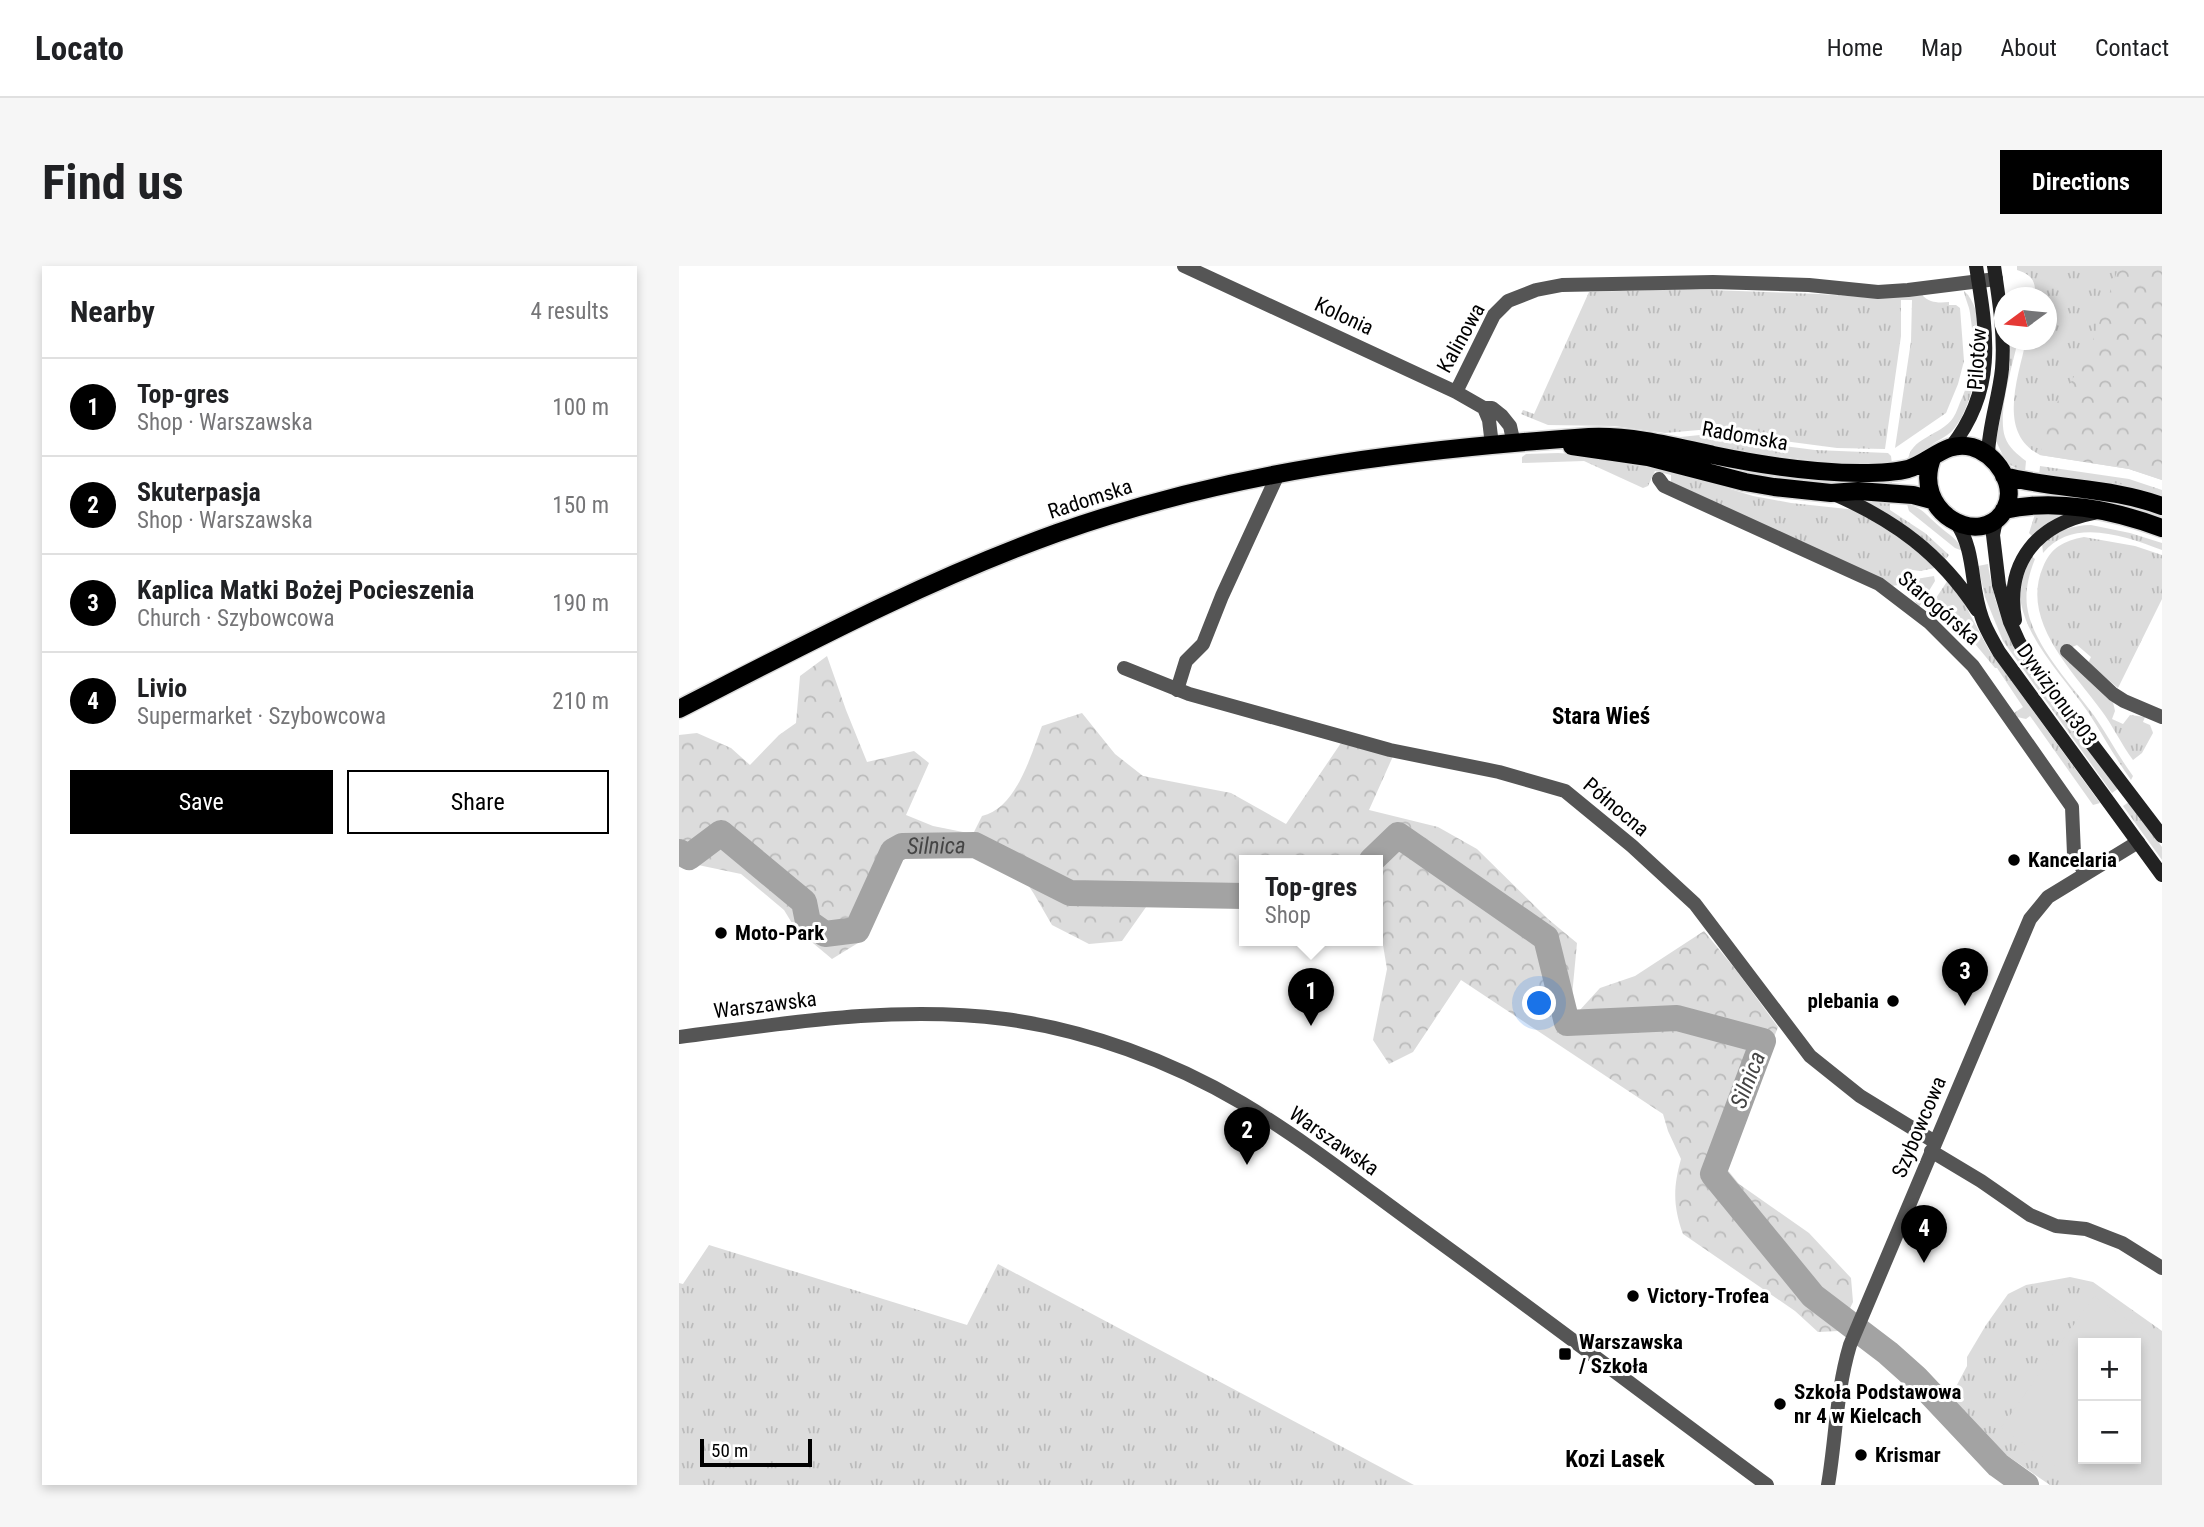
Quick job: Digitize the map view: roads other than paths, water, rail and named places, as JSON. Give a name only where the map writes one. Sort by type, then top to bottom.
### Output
[{"type":"main road","name":"Pilotów","points":[[1951,447],[1971,416],[1986,369],[1978,273]]},
{"type":"main road","name":"Pilotów","points":[[1988,454],[2002,372],[2003,349],[1995,273]]},
{"type":"main road","name":"Radomska","points":[[679,709],[867,615],[996,556],[1149,503],[1279,472],[1363,458],[1595,437],[1664,444],[1725,457],[1816,471],[1859,473],[1906,470],[1933,456]]},
{"type":"main road","name":"Radomska","points":[[1547,442],[1648,457],[1774,487],[1831,493],[1913,495],[1932,500]]},
{"type":"main road","points":[[2000,515],[2008,491],[1997,463],[1988,454],[1966,445],[1951,447],[1933,456],[1927,477],[1932,500],[1941,512],[1956,522],[1972,525],[2000,515],[2021,506],[2052,506],[2103,511],[2162,528]]},
{"type":"main road","points":[[2004,476],[2044,485],[2133,496],[2162,506]]},
{"type":"main road","points":[[1831,493],[1904,531],[1928,550],[1953,576],[1981,617]]},
{"type":"main road","points":[[2019,642],[2014,611],[2014,586],[2025,553],[2037,539],[2058,524],[2077,516],[2103,511]]},
{"type":"main road","name":"Dywizjonu 303","points":[[2000,515],[1993,535],[1999,585],[2006,612],[2019,642],[2033,666],[2162,836]]},
{"type":"main road","name":"Dywizjonu 303","points":[[1956,522],[1971,554],[1981,617],[2007,664],[2162,875]]},
{"type":"street","name":"Kolonia","points":[[1184,266],[1456,392],[1484,408],[1492,408],[1510,426],[1514,444]]},
{"type":"street","name":"Kalinowa","points":[[1456,392],[1494,315],[1508,301],[1536,290],[1562,285],[1713,282],[1809,285],[1878,292],[1909,290],[1978,273],[1995,273]]},
{"type":"street","points":[[1484,408],[1489,420],[1492,445]]},
{"type":"street","points":[[1177,690],[1186,661],[1203,644],[1279,472]]},
{"type":"street","name":"Starogórska","points":[[1659,479],[1664,486],[1879,584],[1930,623],[1973,666],[2072,807],[2071,837],[2074,854],[2085,873]]},
{"type":"street","points":[[2067,652],[2113,694],[2162,718]]},
{"type":"street","name":"Północna","points":[[1124,668],[1177,690],[1390,750],[1499,772],[1565,791],[1632,846],[1695,904],[1810,1056],[1860,1096],[2030,1215],[2056,1226],[2086,1229],[2122,1243],[2162,1268]]},
{"type":"street","name":"Szybowcowa","points":[[1828,1485],[1837,1401],[1850,1345],[2030,919],[2048,897],[2138,842]]},
{"type":"street","name":"Warszawska","points":[[679,1037],[854,1015],[928,1014],[1005,1019],[1056,1029],[1108,1043],[1150,1059],[1201,1081],[1286,1132],[1503,1288],[1766,1485]]},
{"type":"waterway","name":"Silnica","points":[[679,852],[689,857],[721,833],[804,902],[808,922],[825,934],[857,930],[893,851],[902,846],[975,845],[1070,893],[1239,896]]},
{"type":"waterway","name":"Silnica","points":[[1377,855],[1398,835],[1546,938],[1567,1023],[1677,1018],[1763,1041],[1713,1174],[1813,1296],[1888,1353],[1916,1378],[1998,1465],[2026,1485]]},
{"type":"place","name":"Kancelaria","points":[[2014,860]]},
{"type":"place","name":"Moto-Park","points":[[721,933]]},
{"type":"place","name":"plebania","points":[[1893,1001]]},
{"type":"place","name":"Kaplica Matki Bożej Pocieszenia","points":[[1965,1006]]},
{"type":"place","name":"Top-gres","points":[[1311,1026]]},
{"type":"place","name":"Skuterpasja","points":[[1247,1165]]},
{"type":"place","name":"Livio","points":[[1924,1263]]},
{"type":"place","name":"Victory-Trofea","points":[[1633,1296]]},
{"type":"place","name":"Warszawska / Szkoła","points":[[1565,1354]]},
{"type":"place","name":"Szkoła Podstawowa nr 4 w Kielcach","points":[[1780,1404]]},
{"type":"place","name":"Krismar","points":[[1861,1455]]},
{"type":"district","name":"Stara Wieś","points":[[1601,716]]},
{"type":"district","name":"Kozi Lasek","points":[[1615,1459]]}]
